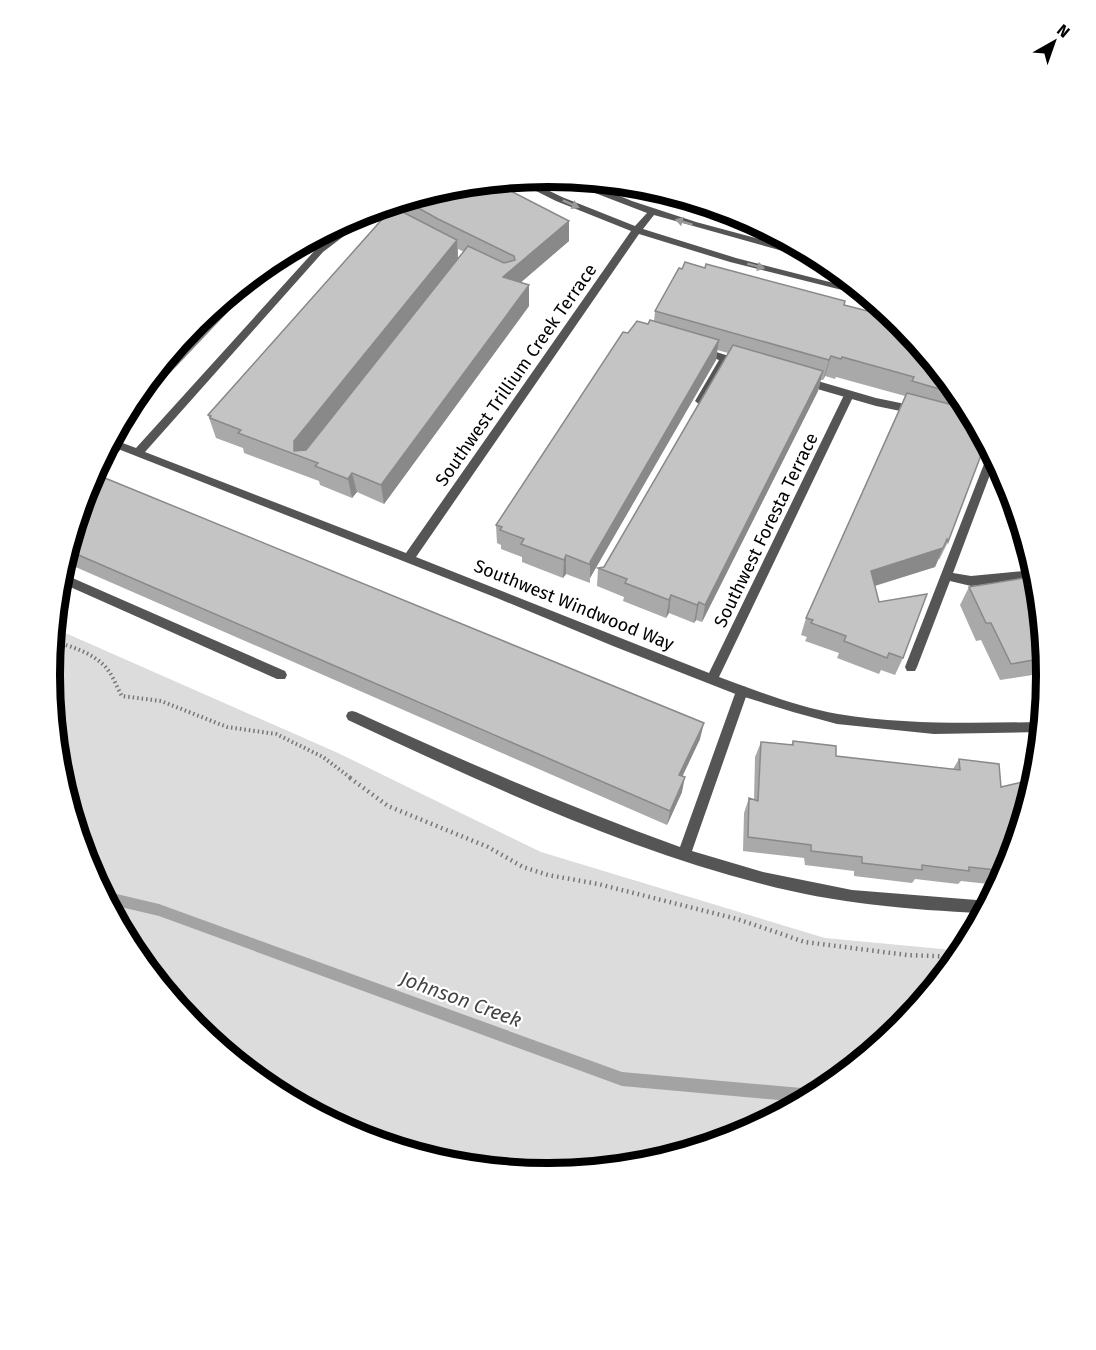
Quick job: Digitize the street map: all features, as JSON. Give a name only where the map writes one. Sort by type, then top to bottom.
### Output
[{"type":"street","points":[[535,187],[637,230],[738,261],[847,290]]},
{"type":"street","points":[[596,189],[652,212],[787,249]]},
{"type":"street","name":"Southwest Trillium Creek Terrace","points":[[409,558],[637,230],[652,212]]},
{"type":"street","points":[[138,453],[320,250],[341,234],[363,223]]},
{"type":"street","points":[[690,347],[747,364]]},
{"type":"street","points":[[696,408],[725,358]]},
{"type":"street","points":[[792,378],[926,414]]},
{"type":"street","name":"Southwest Foresta Terrace","points":[[712,679],[849,394]]},
{"type":"street","name":"Southwest Windwood Way","points":[[117,445],[409,558],[742,691],[837,719],[934,729],[1033,727]]},
{"type":"street","points":[[911,667],[989,465]]},
{"type":"street","points":[[945,576],[971,581],[1026,575]]},
{"type":"street","points":[[69,581],[281,675]]},
{"type":"street","points":[[684,855],[742,691]]},
{"type":"street","points":[[352,717],[464,768],[603,825],[684,855],[763,878],[852,896],[978,907]]},
{"type":"path","points":[[61,644],[86,652],[106,668],[122,696],[161,701],[208,722],[276,734],[294,741],[323,757],[388,806],[488,847],[523,867],[548,875],[598,884],[738,919],[805,942],[907,955],[946,957]]},
{"type":"shaded area","points":[[62,632],[338,753],[541,852],[825,938],[951,950],[915,997],[870,1042],[819,1081],[792,1098],[735,1126],[643,1154],[612,1159],[548,1163],[484,1159],[453,1154],[361,1126],[304,1098],[277,1081],[226,1042],[181,997],[142,946],[125,919],[97,862],[69,770],[61,707]]},
{"type":"building","points":[[506,189],[569,221],[503,277],[529,285],[381,485],[352,473],[348,479],[315,466],[318,463],[238,433],[241,430],[210,418],[211,416],[208,415],[386,215],[400,210],[457,240],[294,441],[294,451],[306,450],[468,246],[504,263],[515,260],[514,256],[415,206],[453,196]]},
{"type":"building","points":[[685,262],[705,268],[706,264],[845,301],[844,305],[875,313],[915,353],[944,390],[912,381],[914,377],[842,357],[841,359],[831,356],[829,360],[655,311],[679,268],[682,269]]},
{"type":"building","points":[[650,320],[719,340],[590,562],[591,565],[566,555],[564,560],[521,544],[524,539],[500,530],[502,527],[496,525],[623,332],[628,333],[637,321],[648,324]]},
{"type":"building","points":[[733,345],[823,371],[705,605],[699,602],[697,605],[671,595],[669,600],[625,583],[627,579],[598,568],[604,567]]},
{"type":"building","points":[[907,393],[955,406],[982,452],[948,542],[947,539],[943,548],[871,571],[879,602],[927,594],[903,658],[889,653],[887,658],[844,641],[846,636],[811,623],[813,620],[806,618]]},
{"type":"building","points":[[102,477],[704,723],[679,775],[685,777],[670,811],[76,554],[86,518]]},
{"type":"building","points":[[1026,578],[1032,611],[1036,660],[1011,664],[991,623],[986,623],[969,587]]},
{"type":"building","points":[[793,741],[836,746],[836,756],[960,770],[959,759],[999,764],[1001,787],[1024,782],[1010,832],[995,870],[969,867],[969,871],[922,865],[922,870],[862,863],[862,857],[811,851],[811,845],[748,837],[749,798],[758,801],[761,742],[793,745]]},
{"type":"waterway","name":"Johnson Creek","points":[[115,899],[159,910],[622,1079],[797,1095]]}]
